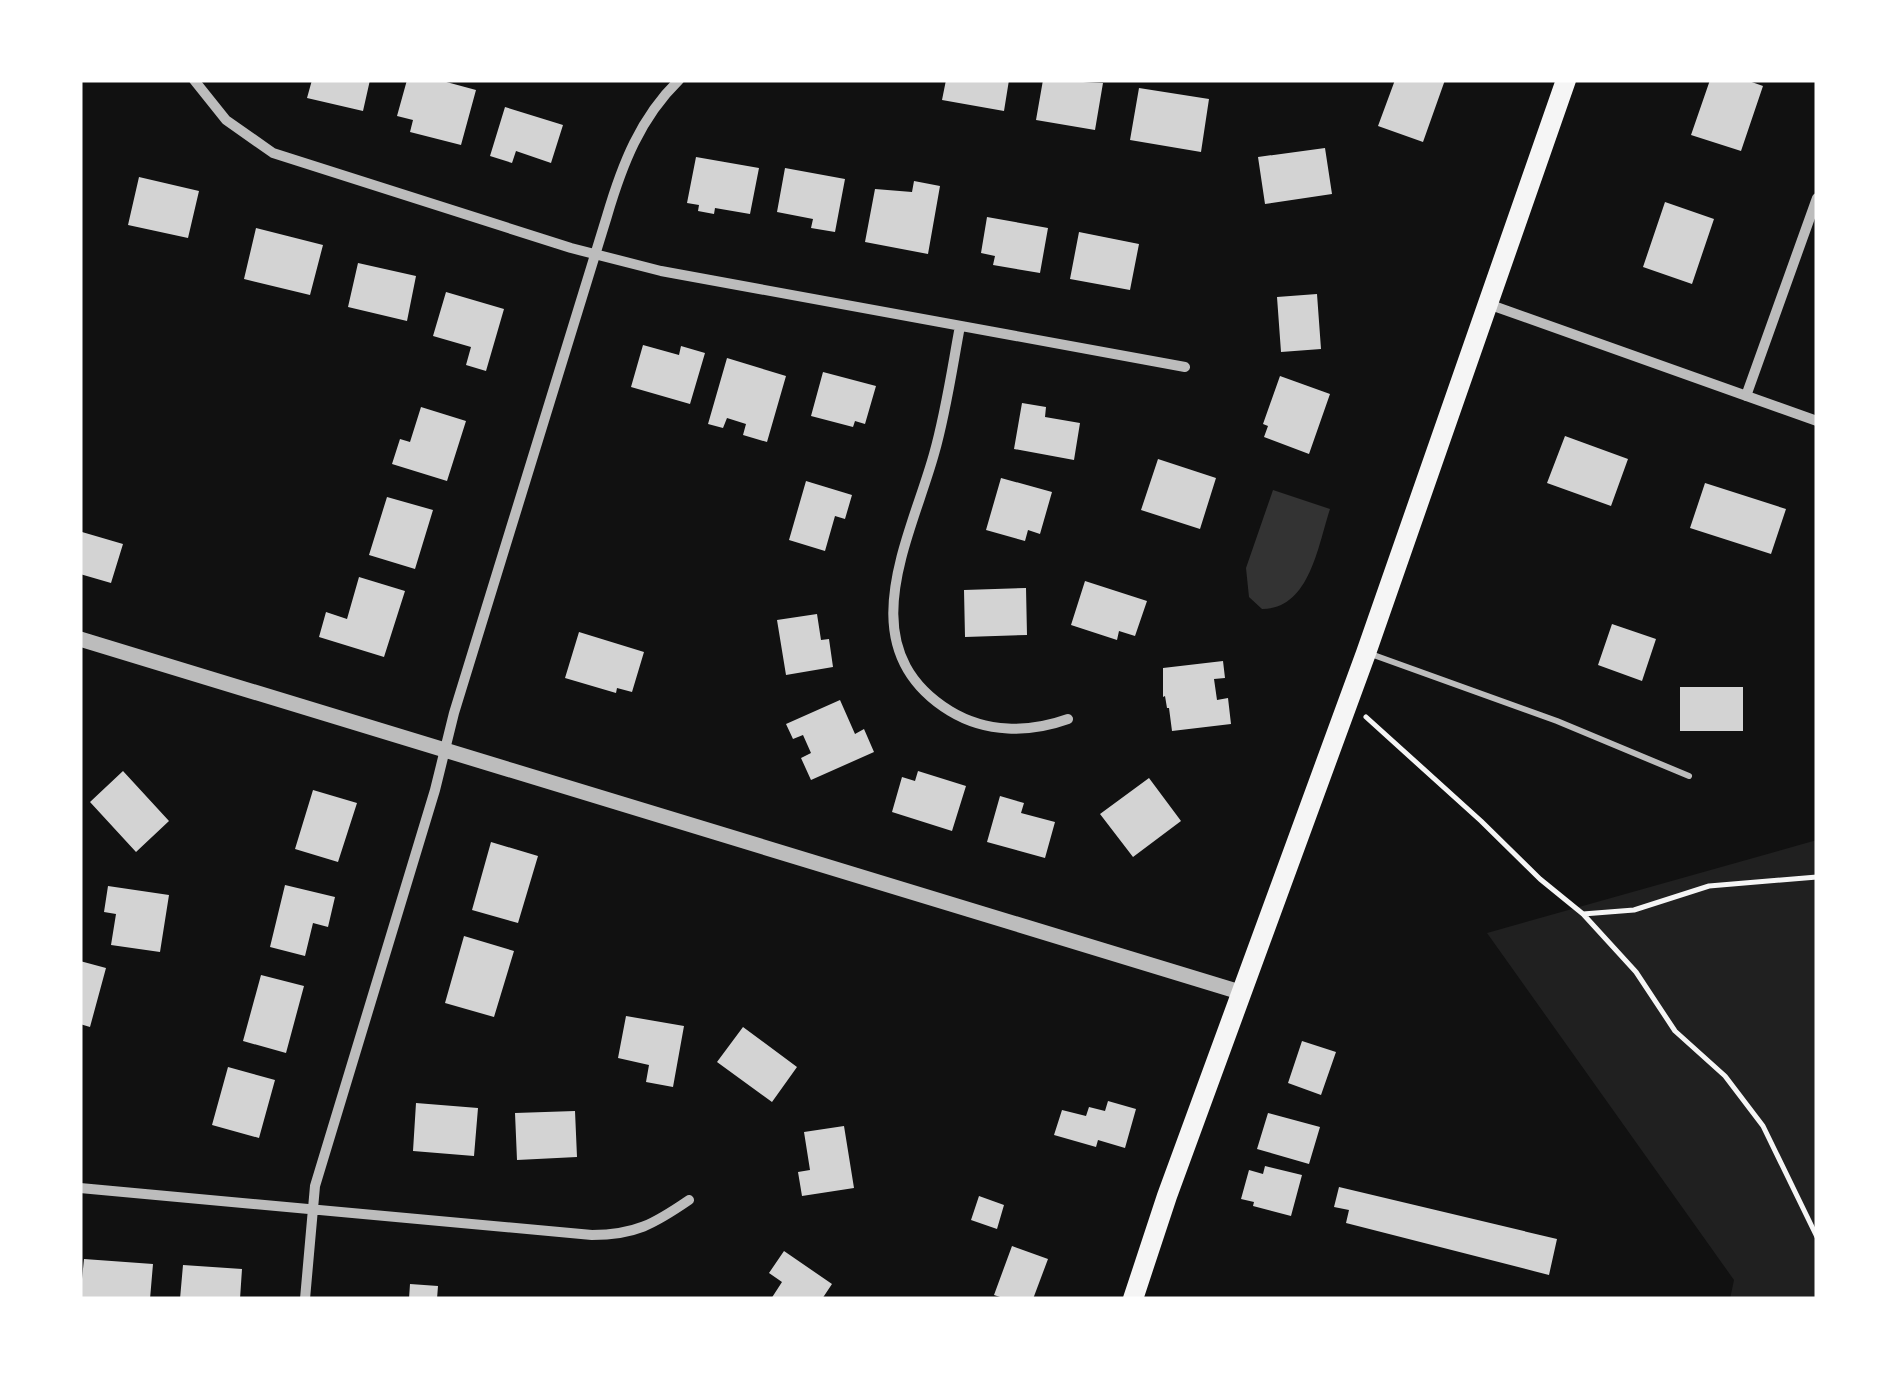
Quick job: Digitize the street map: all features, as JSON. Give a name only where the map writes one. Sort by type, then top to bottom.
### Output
[{"type":"main road","points":[[1133,1299],[1167,1196],[1349,702],[1566,80]]},
{"type":"street","points":[[194,80],[226,120],[273,153],[595,255],[661,271],[1185,367]]},
{"type":"street","points":[[305,1299],[315,1186],[595,255],[631,147],[654,108],[679,80]]},
{"type":"street","points":[[1746,396],[1817,198]]},
{"type":"street","points":[[1488,304],[1817,422]]},
{"type":"street","points":[[960,326],[935,452],[893,590],[896,638],[917,680],[955,714],[985,725],[1024,730],[1068,720]]},
{"type":"street","points":[[80,639],[1243,992]]},
{"type":"street","points":[[80,1188],[621,1235],[654,1224],[689,1200]]},
{"type":"lane","points":[[1366,653],[1557,721],[1689,776]]},
{"type":"path","points":[[1349,702],[1583,914],[1636,972],[1676,1031],[1724,1076],[1763,1126],[1817,1236]]},
{"type":"path","points":[[1583,914],[1634,910],[1708,886],[1817,878]]},
{"type":"shaded area","points":[[1273,490],[1330,509],[1316,556],[1301,587],[1278,606],[1262,609],[1249,597],[1246,568]]},
{"type":"shaded area","points":[[1817,840],[1817,1299],[1730,1299],[1734,1280],[1487,933]]},
{"type":"building","points":[[312,80],[370,80],[363,111],[307,98]]},
{"type":"building","points":[[407,80],[439,80],[476,90],[461,145],[410,132],[413,120],[397,116]]},
{"type":"building","points":[[946,80],[1009,80],[1004,111],[942,100]]},
{"type":"building","points":[[1043,80],[1103,83],[1095,130],[1036,120]]},
{"type":"building","points":[[1395,80],[1445,80],[1423,142],[1378,126]]},
{"type":"building","points":[[1710,80],[1746,80],[1763,86],[1741,151],[1691,135]]},
{"type":"building","points":[[1139,88],[1209,99],[1201,152],[1130,140]]},
{"type":"building","points":[[505,107],[563,125],[551,163],[516,151],[512,163],[490,156]]},
{"type":"building","points":[[1325,148],[1332,194],[1265,204],[1258,157]]},
{"type":"building","points":[[696,157],[759,168],[750,214],[715,208],[714,214],[698,211],[699,205],[687,203]]},
{"type":"building","points":[[785,168],[845,179],[835,232],[811,228],[813,219],[777,212]]},
{"type":"building","points":[[139,177],[199,191],[188,238],[128,225]]},
{"type":"building","points":[[914,181],[940,186],[928,254],[865,242],[875,189],[912,192]]},
{"type":"building","points":[[1665,202],[1714,219],[1692,284],[1643,267]]},
{"type":"building","points":[[987,217],[1048,228],[1040,273],[993,265],[995,256],[981,253]]},
{"type":"building","points":[[256,228],[323,245],[310,295],[244,279]]},
{"type":"building","points":[[1079,232],[1139,244],[1130,290],[1070,279]]},
{"type":"building","points":[[358,263],[416,276],[407,321],[348,307]]},
{"type":"building","points":[[446,292],[504,309],[486,371],[466,365],[471,347],[433,336]]},
{"type":"building","points":[[1317,294],[1321,349],[1281,352],[1277,297]]},
{"type":"building","points":[[643,345],[679,355],[681,346],[705,353],[690,404],[631,387]]},
{"type":"building","points":[[727,358],[786,376],[767,442],[743,435],[746,424],[727,418],[723,428],[708,424]]},
{"type":"building","points":[[823,372],[876,386],[865,424],[855,421],[853,427],[811,416]]},
{"type":"building","points":[[1280,376],[1330,394],[1309,454],[1264,437],[1268,426],[1263,424]]},
{"type":"building","points":[[1022,403],[1046,407],[1045,417],[1080,423],[1074,460],[1014,449]]},
{"type":"building","points":[[421,407],[466,421],[447,481],[392,464],[400,439],[410,442]]},
{"type":"building","points":[[1565,436],[1628,459],[1611,506],[1547,483]]},
{"type":"building","points":[[1158,459],[1216,478],[1200,529],[1141,510]]},
{"type":"building","points":[[1001,478],[1052,492],[1040,534],[1028,530],[1025,541],[986,530]]},
{"type":"building","points":[[806,481],[852,495],[845,519],[835,516],[825,551],[789,540]]},
{"type":"building","points":[[1705,483],[1786,509],[1771,554],[1690,528]]},
{"type":"building","points":[[387,497],[433,510],[415,569],[369,555]]},
{"type":"building","points":[[82,532],[123,544],[111,583],[80,574]]},
{"type":"building","points":[[359,577],[405,591],[384,657],[319,637],[326,612],[347,619]]},
{"type":"building","points":[[1085,581],[1147,601],[1135,636],[1119,631],[1117,640],[1071,625]]},
{"type":"building","points":[[1026,588],[1027,635],[965,637],[964,590]]},
{"type":"building","points":[[817,614],[821,640],[829,639],[833,667],[786,675],[777,620]]},
{"type":"building","points":[[1612,624],[1656,639],[1642,681],[1598,665]]},
{"type":"building","points":[[579,632],[644,652],[632,692],[617,688],[616,693],[565,678]]},
{"type":"building","points":[[1223,661],[1225,678],[1214,679],[1217,700],[1228,698],[1231,724],[1172,731],[1163,697],[1163,668]]},
{"type":"building","points":[[1680,687],[1743,687],[1743,731],[1680,731]]},
{"type":"building","points":[[840,700],[855,734],[864,729],[874,752],[811,780],[801,758],[811,753],[803,735],[793,739],[786,724]]},
{"type":"building","points":[[123,771],[169,821],[136,852],[90,802]]},
{"type":"building","points":[[918,771],[966,786],[952,831],[892,812],[902,777],[915,781]]},
{"type":"building","points":[[1149,778],[1181,821],[1133,857],[1100,814]]},
{"type":"building","points":[[313,790],[357,803],[338,862],[295,849]]},
{"type":"building","points":[[1000,796],[1024,803],[1021,813],[1055,822],[1045,858],[987,842]]},
{"type":"building","points":[[491,842],[538,856],[518,923],[472,910]]},
{"type":"building","points":[[285,885],[335,897],[328,927],[313,923],[305,956],[270,947]]},
{"type":"building","points":[[108,886],[169,895],[160,952],[111,945],[116,914],[104,912]]},
{"type":"building","points":[[464,936],[514,951],[494,1017],[445,1003]]},
{"type":"building","points":[[80,961],[106,968],[90,1027],[80,1024]]},
{"type":"building","points":[[261,975],[304,986],[286,1053],[243,1041]]},
{"type":"building","points":[[626,1016],[684,1026],[673,1087],[646,1082],[649,1065],[618,1058]]},
{"type":"building","points":[[743,1027],[797,1067],[772,1102],[717,1062]]},
{"type":"building","points":[[1302,1041],[1336,1052],[1321,1095],[1288,1083]]},
{"type":"building","points":[[228,1067],[275,1080],[259,1138],[212,1125]]},
{"type":"building","points":[[1108,1101],[1136,1109],[1125,1148],[1098,1140],[1096,1147],[1054,1135],[1062,1110],[1086,1116],[1089,1107],[1105,1111]]},
{"type":"building","points":[[416,1103],[478,1108],[474,1156],[413,1151]]},
{"type":"building","points":[[575,1111],[577,1157],[517,1160],[515,1113]]},
{"type":"building","points":[[1268,1113],[1320,1127],[1309,1164],[1257,1149]]},
{"type":"building","points":[[844,1126],[854,1188],[802,1196],[798,1172],[810,1170],[804,1132]]},
{"type":"building","points":[[1265,1166],[1302,1175],[1291,1216],[1241,1199],[1249,1170],[1263,1174]]},
{"type":"building","points":[[1339,1187],[1557,1239],[1549,1275],[1346,1223],[1349,1210],[1334,1207]]},
{"type":"building","points":[[979,1196],[1004,1205],[997,1229],[971,1220]]},
{"type":"building","points":[[1012,1246],[1048,1259],[1033,1299],[994,1295]]},
{"type":"building","points":[[784,1251],[832,1284],[822,1299],[771,1299],[782,1282],[769,1273]]},
{"type":"building","points":[[84,1259],[153,1264],[150,1299],[80,1299]]},
{"type":"building","points":[[183,1265],[242,1269],[240,1299],[180,1299]]},
{"type":"building","points":[[410,1284],[438,1286],[437,1299],[409,1299]]}]
